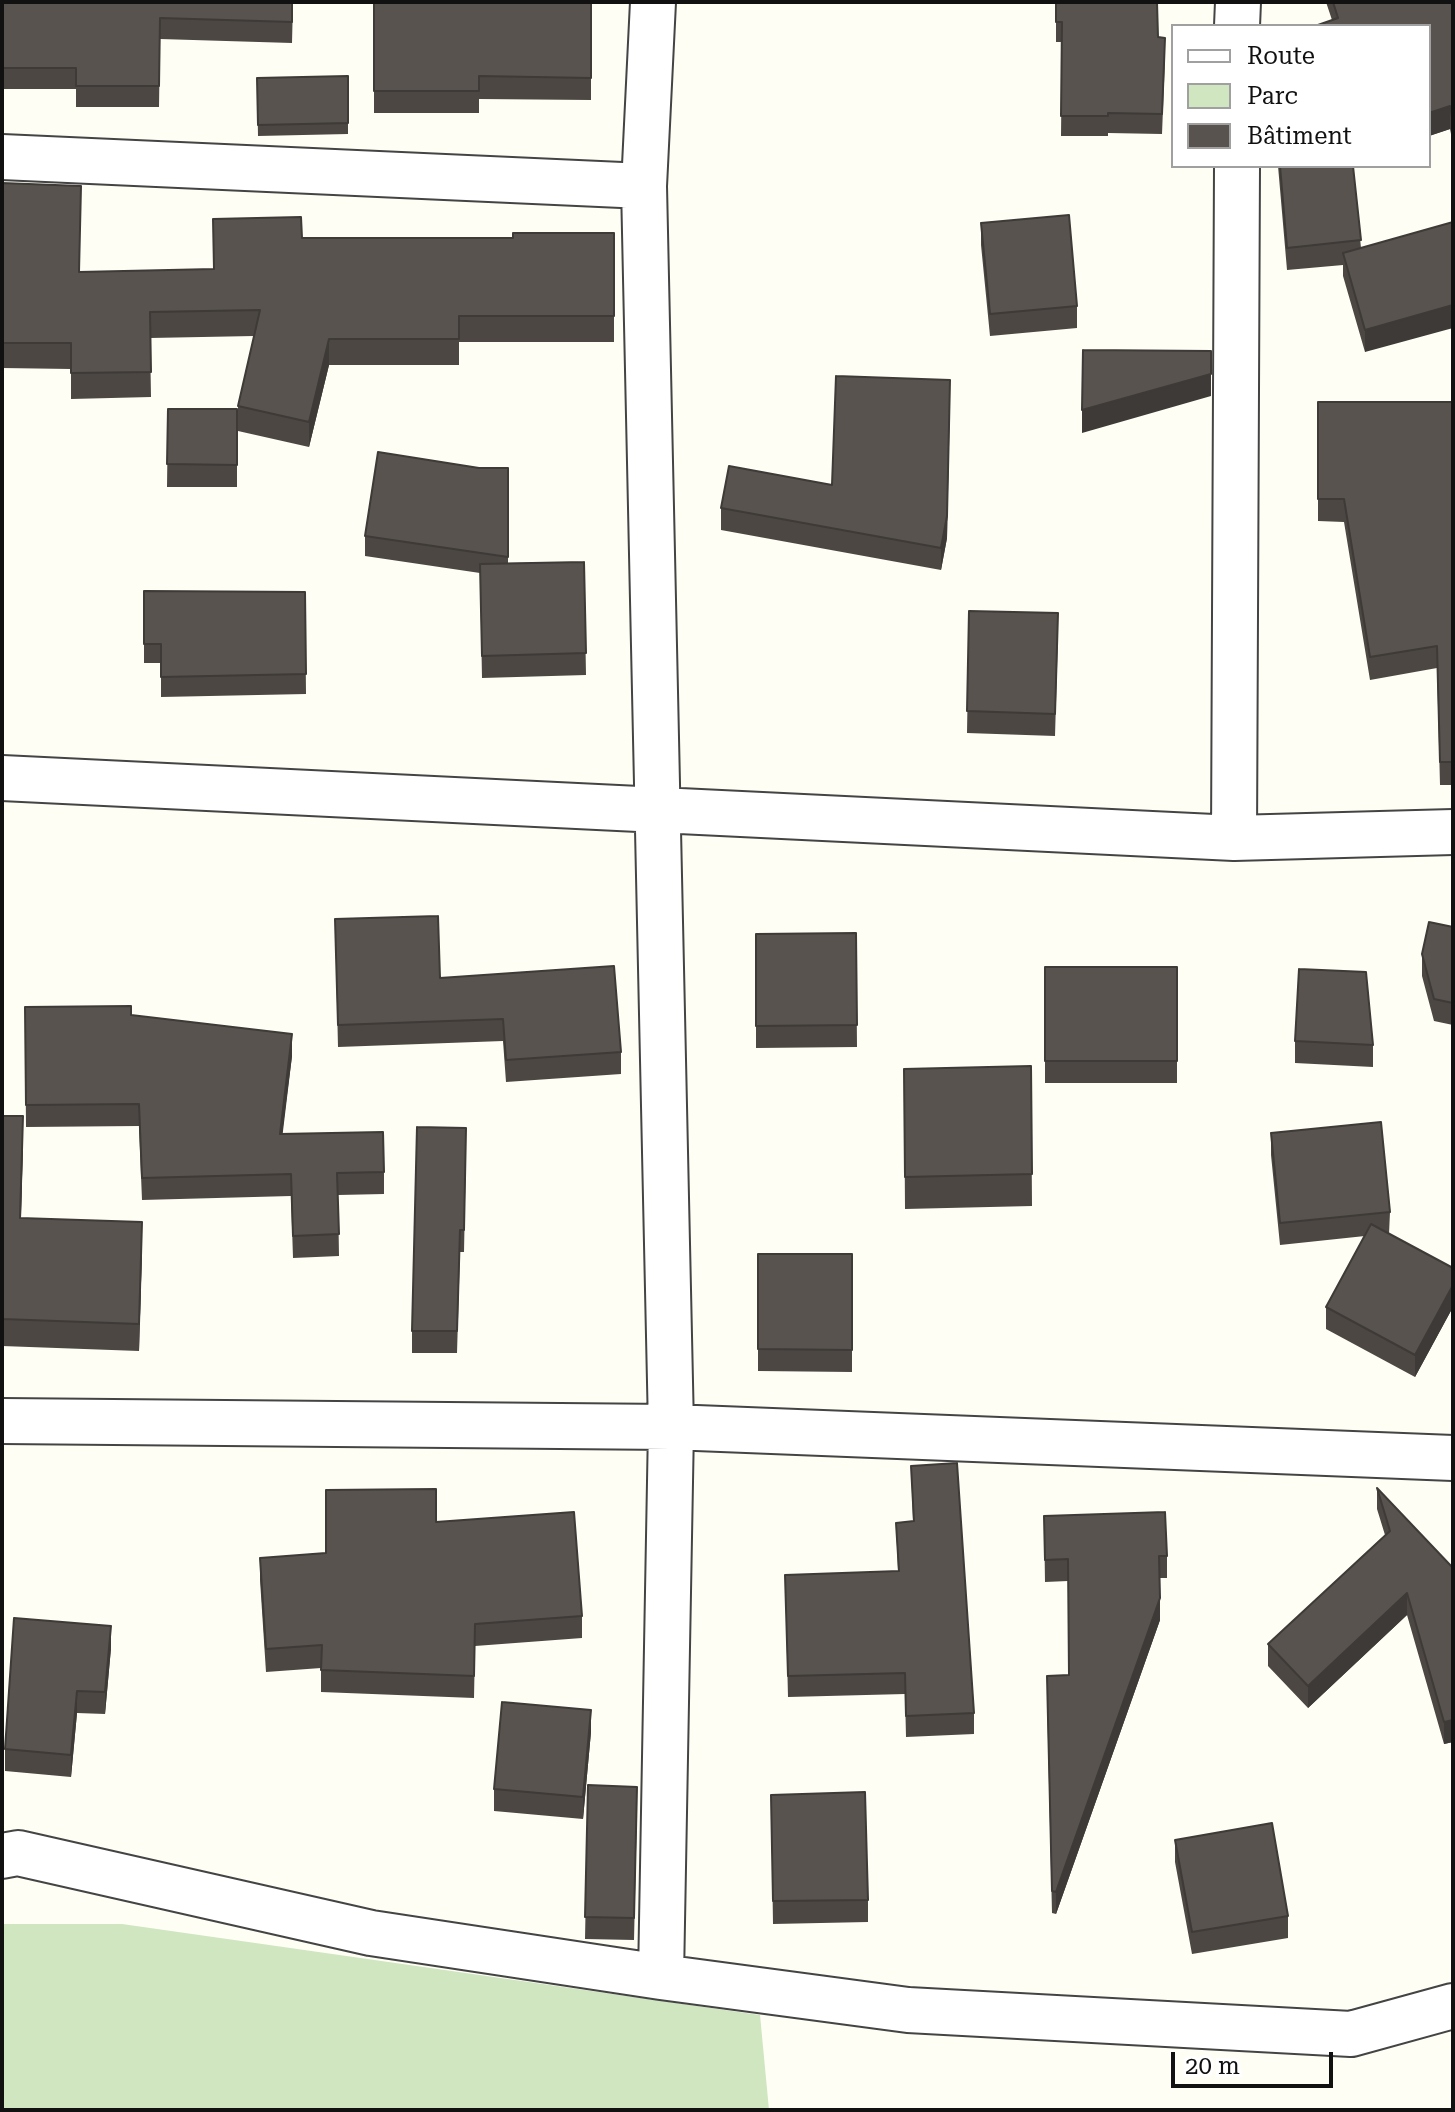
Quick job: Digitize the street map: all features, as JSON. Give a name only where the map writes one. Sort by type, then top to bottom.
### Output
[{"type":"street","points":[[653,2],[644,186],[671,1427],[661,1977]]},
{"type":"street","points":[[1237,24],[1238,2]]},
{"type":"street","points":[[2,157],[644,186]]},
{"type":"street","points":[[1234,838],[1237,168]]},
{"type":"street","points":[[2,778],[1234,838],[1453,832]]},
{"type":"street","points":[[2,1421],[671,1427],[1453,1458]]},
{"type":"street","points":[[2,1856],[18,1853],[371,1933],[908,2010],[1351,2034],[1453,2006]]},
{"type":"green space","points":[[2,1924],[122,1924],[760,2015],[769,2110],[2,2110]]},
{"type":"building","points":[[2,2],[292,2],[292,22],[160,18],[159,86],[76,86],[76,68],[2,68]]},
{"type":"building","points":[[374,2],[591,2],[591,78],[479,76],[479,91],[374,91]]},
{"type":"building","points":[[1056,2],[1157,2],[1158,37],[1165,38],[1162,114],[1061,116],[1062,22],[1056,22]]},
{"type":"building","points":[[1333,2],[1453,2],[1453,122],[1450,106],[1431,112],[1431,24],[1321,24],[1338,18]]},
{"type":"building","points":[[348,76],[348,123],[258,125],[257,78]]},
{"type":"building","points":[[1280,168],[1353,168],[1361,240],[1287,248]]},
{"type":"building","points":[[2,183],[81,186],[79,272],[214,269],[213,219],[301,217],[302,238],[513,238],[513,233],[614,233],[614,316],[459,316],[459,339],[329,339],[309,422],[238,406],[260,310],[150,312],[151,372],[71,373],[71,343],[2,343]]},
{"type":"building","points":[[1069,215],[1077,306],[990,314],[981,223]]},
{"type":"building","points":[[1453,222],[1453,305],[1365,330],[1343,253]]},
{"type":"building","points":[[1083,350],[1211,351],[1211,374],[1082,410]]},
{"type":"building","points":[[836,376],[950,380],[947,516],[941,548],[721,508],[729,466],[832,485]]},
{"type":"building","points":[[1318,402],[1453,402],[1453,762],[1440,762],[1437,646],[1370,657],[1344,499],[1318,499]]},
{"type":"building","points":[[168,409],[237,409],[237,465],[167,464]]},
{"type":"building","points":[[378,452],[479,468],[508,468],[508,557],[365,536]]},
{"type":"building","points":[[584,562],[586,653],[482,656],[480,564]]},
{"type":"building","points":[[144,591],[305,592],[306,674],[161,677],[161,644],[144,644]]},
{"type":"building","points":[[969,611],[1058,613],[1055,714],[967,711]]},
{"type":"building","points":[[438,916],[440,978],[614,966],[621,1052],[506,1060],[503,1019],[338,1025],[335,919]]},
{"type":"building","points":[[1429,922],[1453,927],[1453,1003],[1434,999],[1422,954]]},
{"type":"building","points":[[856,933],[857,1025],[756,1026],[756,934]]},
{"type":"building","points":[[1045,967],[1177,967],[1177,1061],[1045,1061]]},
{"type":"building","points":[[1299,969],[1366,972],[1373,1045],[1295,1041]]},
{"type":"building","points":[[131,1006],[131,1015],[292,1034],[280,1134],[383,1132],[384,1172],[337,1173],[339,1234],[293,1236],[291,1174],[142,1178],[139,1104],[26,1105],[25,1007]]},
{"type":"building","points":[[1031,1066],[1032,1174],[905,1177],[904,1069]]},
{"type":"building","points":[[2,1116],[23,1116],[20,1218],[142,1222],[139,1324],[2,1319]]},
{"type":"building","points":[[1381,1122],[1390,1212],[1280,1223],[1271,1133]]},
{"type":"building","points":[[417,1127],[466,1128],[464,1230],[460,1230],[457,1331],[412,1331]]},
{"type":"building","points":[[1371,1224],[1453,1268],[1453,1285],[1415,1355],[1326,1307]]},
{"type":"building","points":[[758,1254],[852,1254],[852,1350],[758,1349]]},
{"type":"building","points":[[957,1463],[974,1713],[906,1716],[905,1673],[788,1676],[785,1575],[899,1571],[896,1523],[914,1521],[911,1466]]},
{"type":"building","points":[[1377,1488],[1453,1568],[1453,1720],[1444,1722],[1407,1593],[1308,1686],[1268,1644],[1390,1531]]},
{"type":"building","points":[[436,1489],[436,1522],[574,1512],[582,1616],[475,1624],[474,1676],[321,1670],[322,1645],[266,1649],[260,1558],[326,1553],[326,1490]]},
{"type":"building","points":[[1165,1512],[1167,1556],[1159,1556],[1160,1598],[1056,1892],[1052,1891],[1047,1676],[1069,1675],[1068,1559],[1045,1560],[1044,1516]]},
{"type":"building","points":[[14,1618],[111,1626],[105,1692],[77,1691],[71,1755],[5,1749]]},
{"type":"building","points":[[502,1702],[591,1710],[583,1797],[494,1789]]},
{"type":"building","points":[[588,1785],[637,1787],[634,1918],[585,1917]]},
{"type":"building","points":[[865,1792],[868,1900],[773,1901],[771,1795]]},
{"type":"building","points":[[1272,1823],[1288,1916],[1192,1932],[1175,1840]]}]
